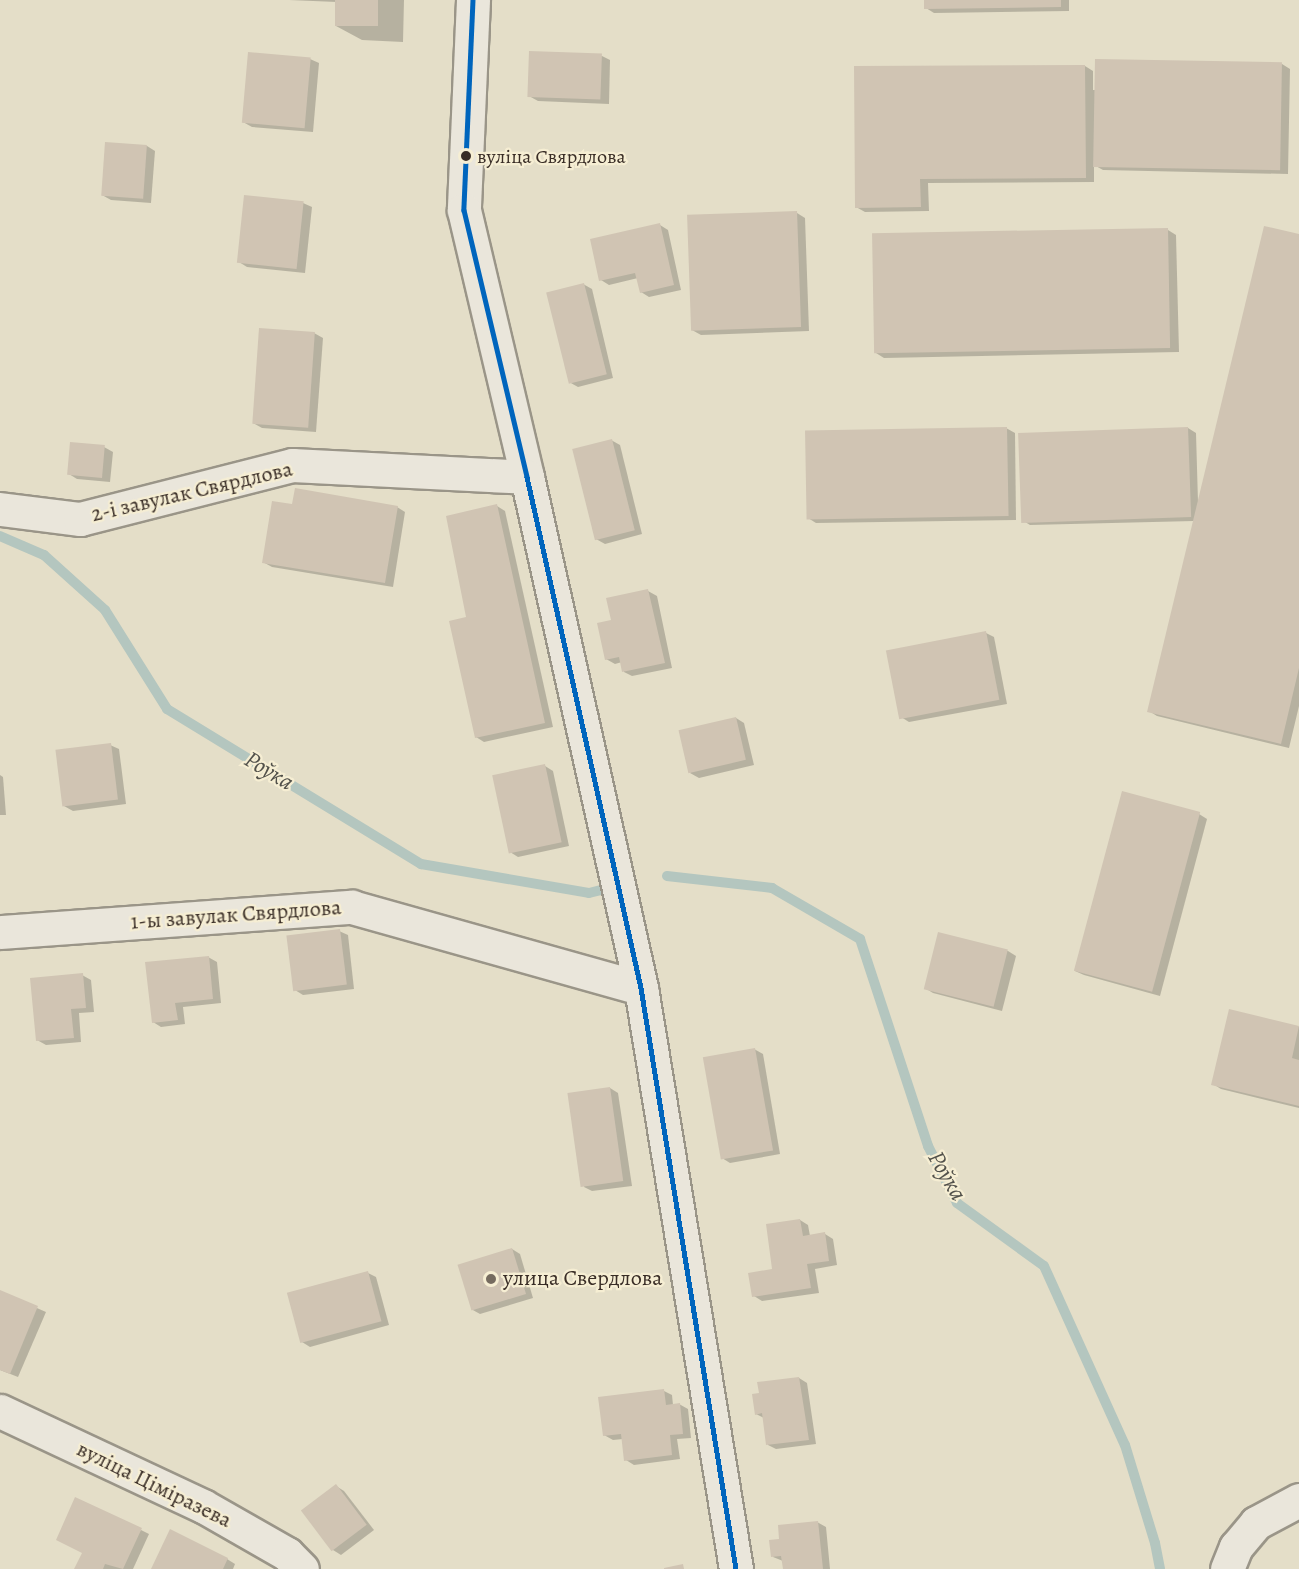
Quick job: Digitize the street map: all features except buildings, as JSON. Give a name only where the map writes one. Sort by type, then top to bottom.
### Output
[{"type":"street","points":[[473,0],[464,210],[527,477],[641,988],[736,1569]]},
{"type":"street","name":"2-і завулак Свярдлова","points":[[0,509],[80,519],[292,465],[527,477]]},
{"type":"street","name":"1-ы завулак Свярдлова","points":[[0,932],[352,907],[641,988]]},
{"type":"street","name":"вуліца Ціміразева","points":[[0,1411],[203,1506],[287,1554],[302,1569]]},
{"type":"street","points":[[1227,1569],[1236,1547],[1256,1523],[1299,1500]]},
{"type":"waterway","name":"Роўка","points":[[0,536],[44,555],[105,610],[167,709],[421,864],[589,893],[605,889]]},
{"type":"waterway","name":"Роўка","points":[[667,876],[772,888],[860,939],[928,1146],[957,1203],[1044,1266],[1125,1445],[1155,1543],[1160,1569]]},
{"type":"transit line","points":[[473,0],[464,210],[527,477],[641,988],[736,1569]]},
{"type":"place","name":"вуліца Свярдлова","points":[[466,156]]},
{"type":"place","name":"улица Свердлова","points":[[491,1279]]}]
